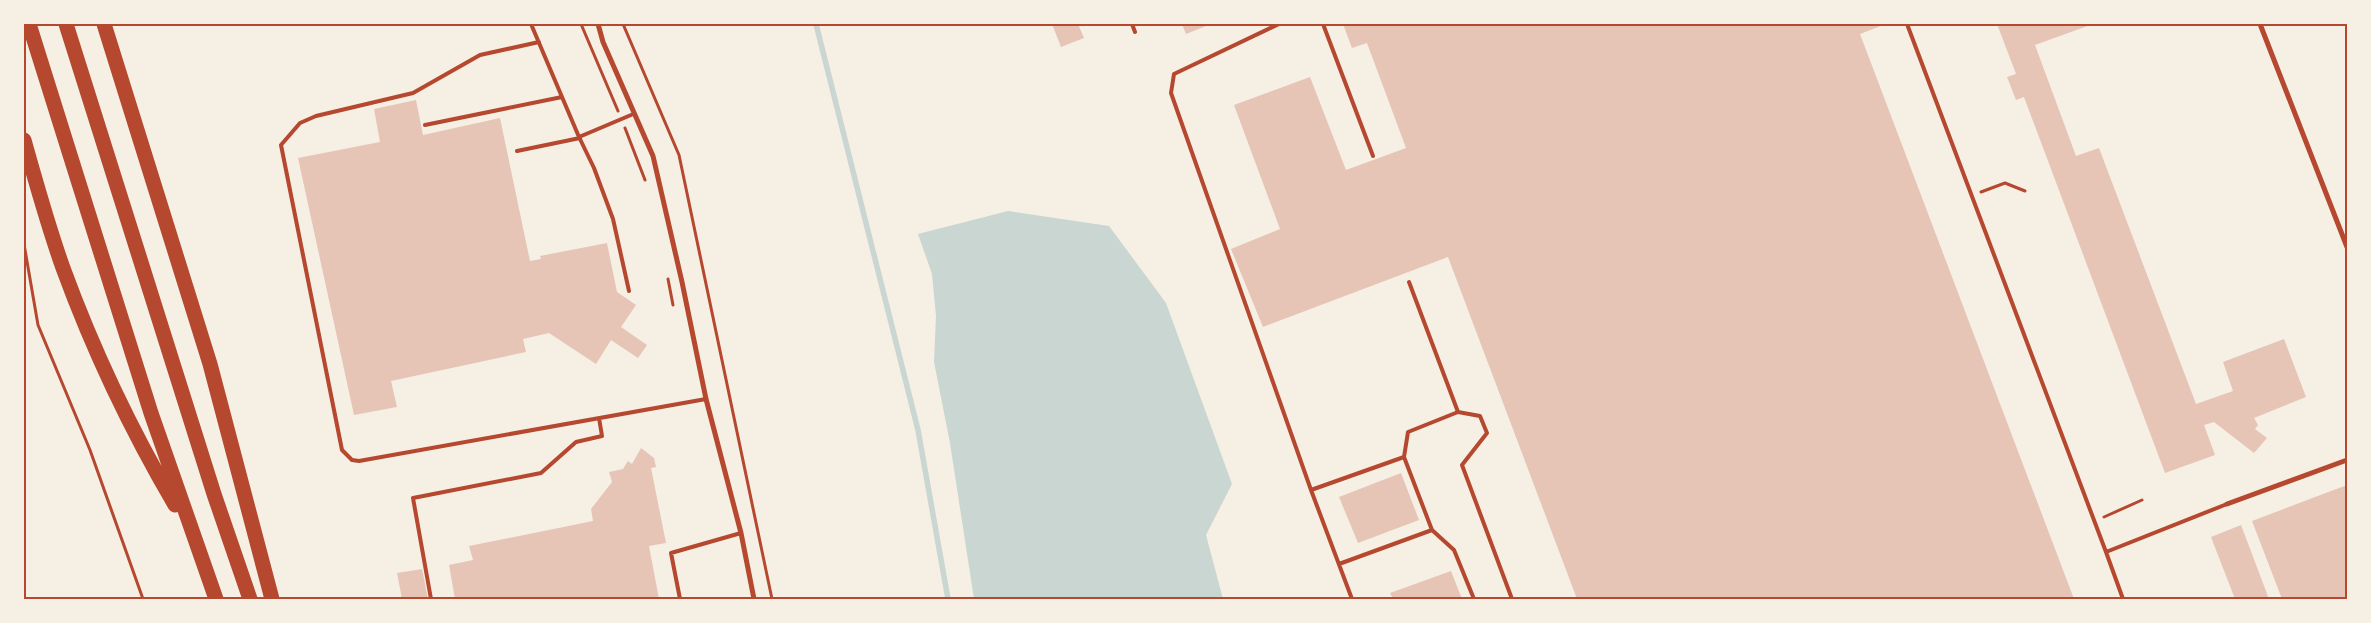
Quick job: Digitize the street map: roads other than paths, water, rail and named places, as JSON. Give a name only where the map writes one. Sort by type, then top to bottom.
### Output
[{"type":"highway","points":[[29,24],[148,404],[191,532],[216,599]]},
{"type":"highway","points":[[66,24],[205,467],[250,599]]},
{"type":"highway","points":[[104,24],[210,364],[272,599]]},
{"type":"highway","points":[[24,140],[62,267],[84,322],[144,452],[191,532]]},
{"type":"street","points":[[598,24],[633,114],[653,156],[706,399],[741,533],[754,599]]},
{"type":"street","points":[[2260,24],[2347,248]]},
{"type":"street","points":[[2227,504],[2347,460]]},
{"type":"lane","points":[[532,24],[579,138],[597,174],[613,219],[629,291]]},
{"type":"lane","points":[[1132,24],[1135,32]]},
{"type":"lane","points":[[1279,24],[1174,74],[1171,94],[1311,490],[1352,599]]},
{"type":"lane","points":[[1323,24],[1373,156]]},
{"type":"lane","points":[[1907,24],[2123,599]]},
{"type":"lane","points":[[539,42],[480,55],[413,93],[316,116],[300,124],[281,145],[340,444],[346,456],[352,460],[359,461],[706,399]]},
{"type":"lane","points":[[426,125],[562,97]]},
{"type":"lane","points":[[517,151],[579,138],[633,114]]},
{"type":"lane","points":[[1409,282],[1458,412]]},
{"type":"lane","points":[[1474,599],[1454,550],[1432,530],[1404,457],[1408,432],[1458,412],[1480,416],[1486,433],[1462,465],[1512,599]]},
{"type":"lane","points":[[431,599],[413,498],[541,473],[576,442],[602,436],[599,418]]},
{"type":"lane","points":[[1311,490],[1404,457]]},
{"type":"lane","points":[[2106,552],[2227,504]]},
{"type":"lane","points":[[1339,564],[1432,530]]},
{"type":"lane","points":[[680,599],[672,553],[741,533]]},
{"type":"waterway","points":[[816,24],[918,430],[948,599]]}]
